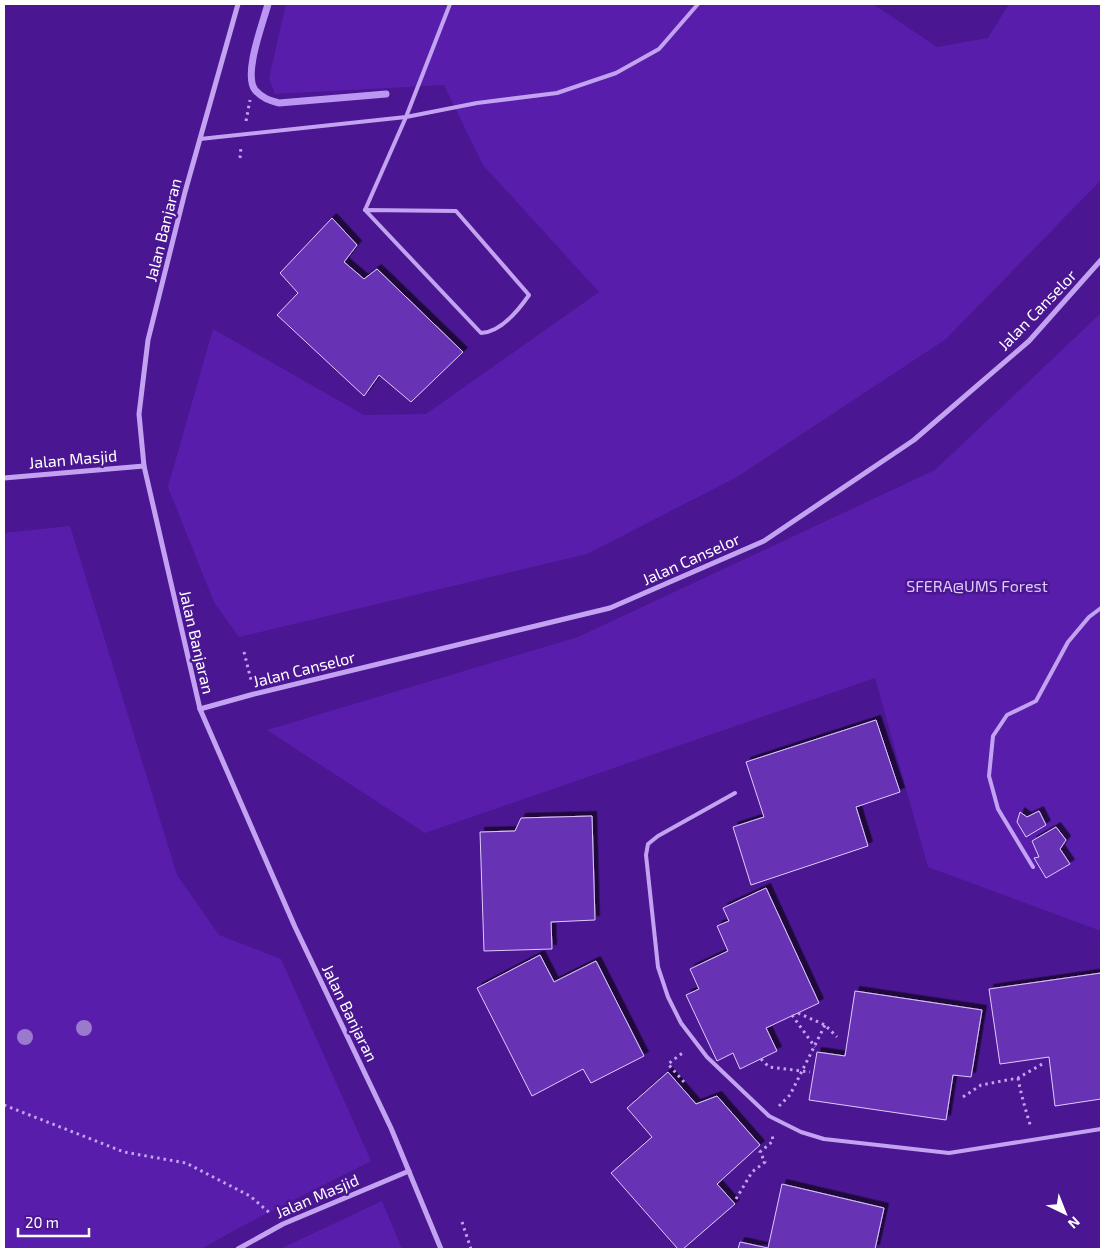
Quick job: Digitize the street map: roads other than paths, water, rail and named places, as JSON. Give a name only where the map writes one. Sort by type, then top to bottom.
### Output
[{"type":"street","name":"Jalan Banjaran","points":[[238,4],[200,139],[148,340],[139,414],[144,466],[200,709],[295,927],[391,1128],[441,1249]]},
{"type":"street","name":"Jalan Canselor","points":[[200,709],[264,691],[610,608],[764,541],[914,440],[1030,341],[1101,260]]},
{"type":"street","name":"Jalan Masjid","points":[[4,478],[144,466]]},
{"type":"street","name":"Jalan Masjid","points":[[238,1249],[283,1224],[409,1171]]},
{"type":"lane","points":[[365,210],[406,117],[450,4]]},
{"type":"lane","points":[[200,139],[406,117],[477,103],[557,93],[616,73],[659,49],[698,4]]},
{"type":"lane","points":[[365,210],[456,211],[529,295],[518,311],[490,332],[481,333],[365,210]]},
{"type":"lane","points":[[1033,867],[998,810],[990,776],[992,736],[1007,715],[1036,701],[1068,642],[1089,616],[1101,608]]},
{"type":"lane","points":[[735,793],[658,836],[648,844],[646,855],[658,967],[668,997],[682,1023],[696,1043],[707,1057],[770,1116],[801,1132],[824,1139],[949,1153],[1101,1129]]},
{"type":"waterway","points":[[268,4],[255,48],[251,72],[255,90],[260,95],[279,103],[386,94]]},
{"type":"park label","name":"SFERA@UMS Forest","points":[[977,586]]}]
